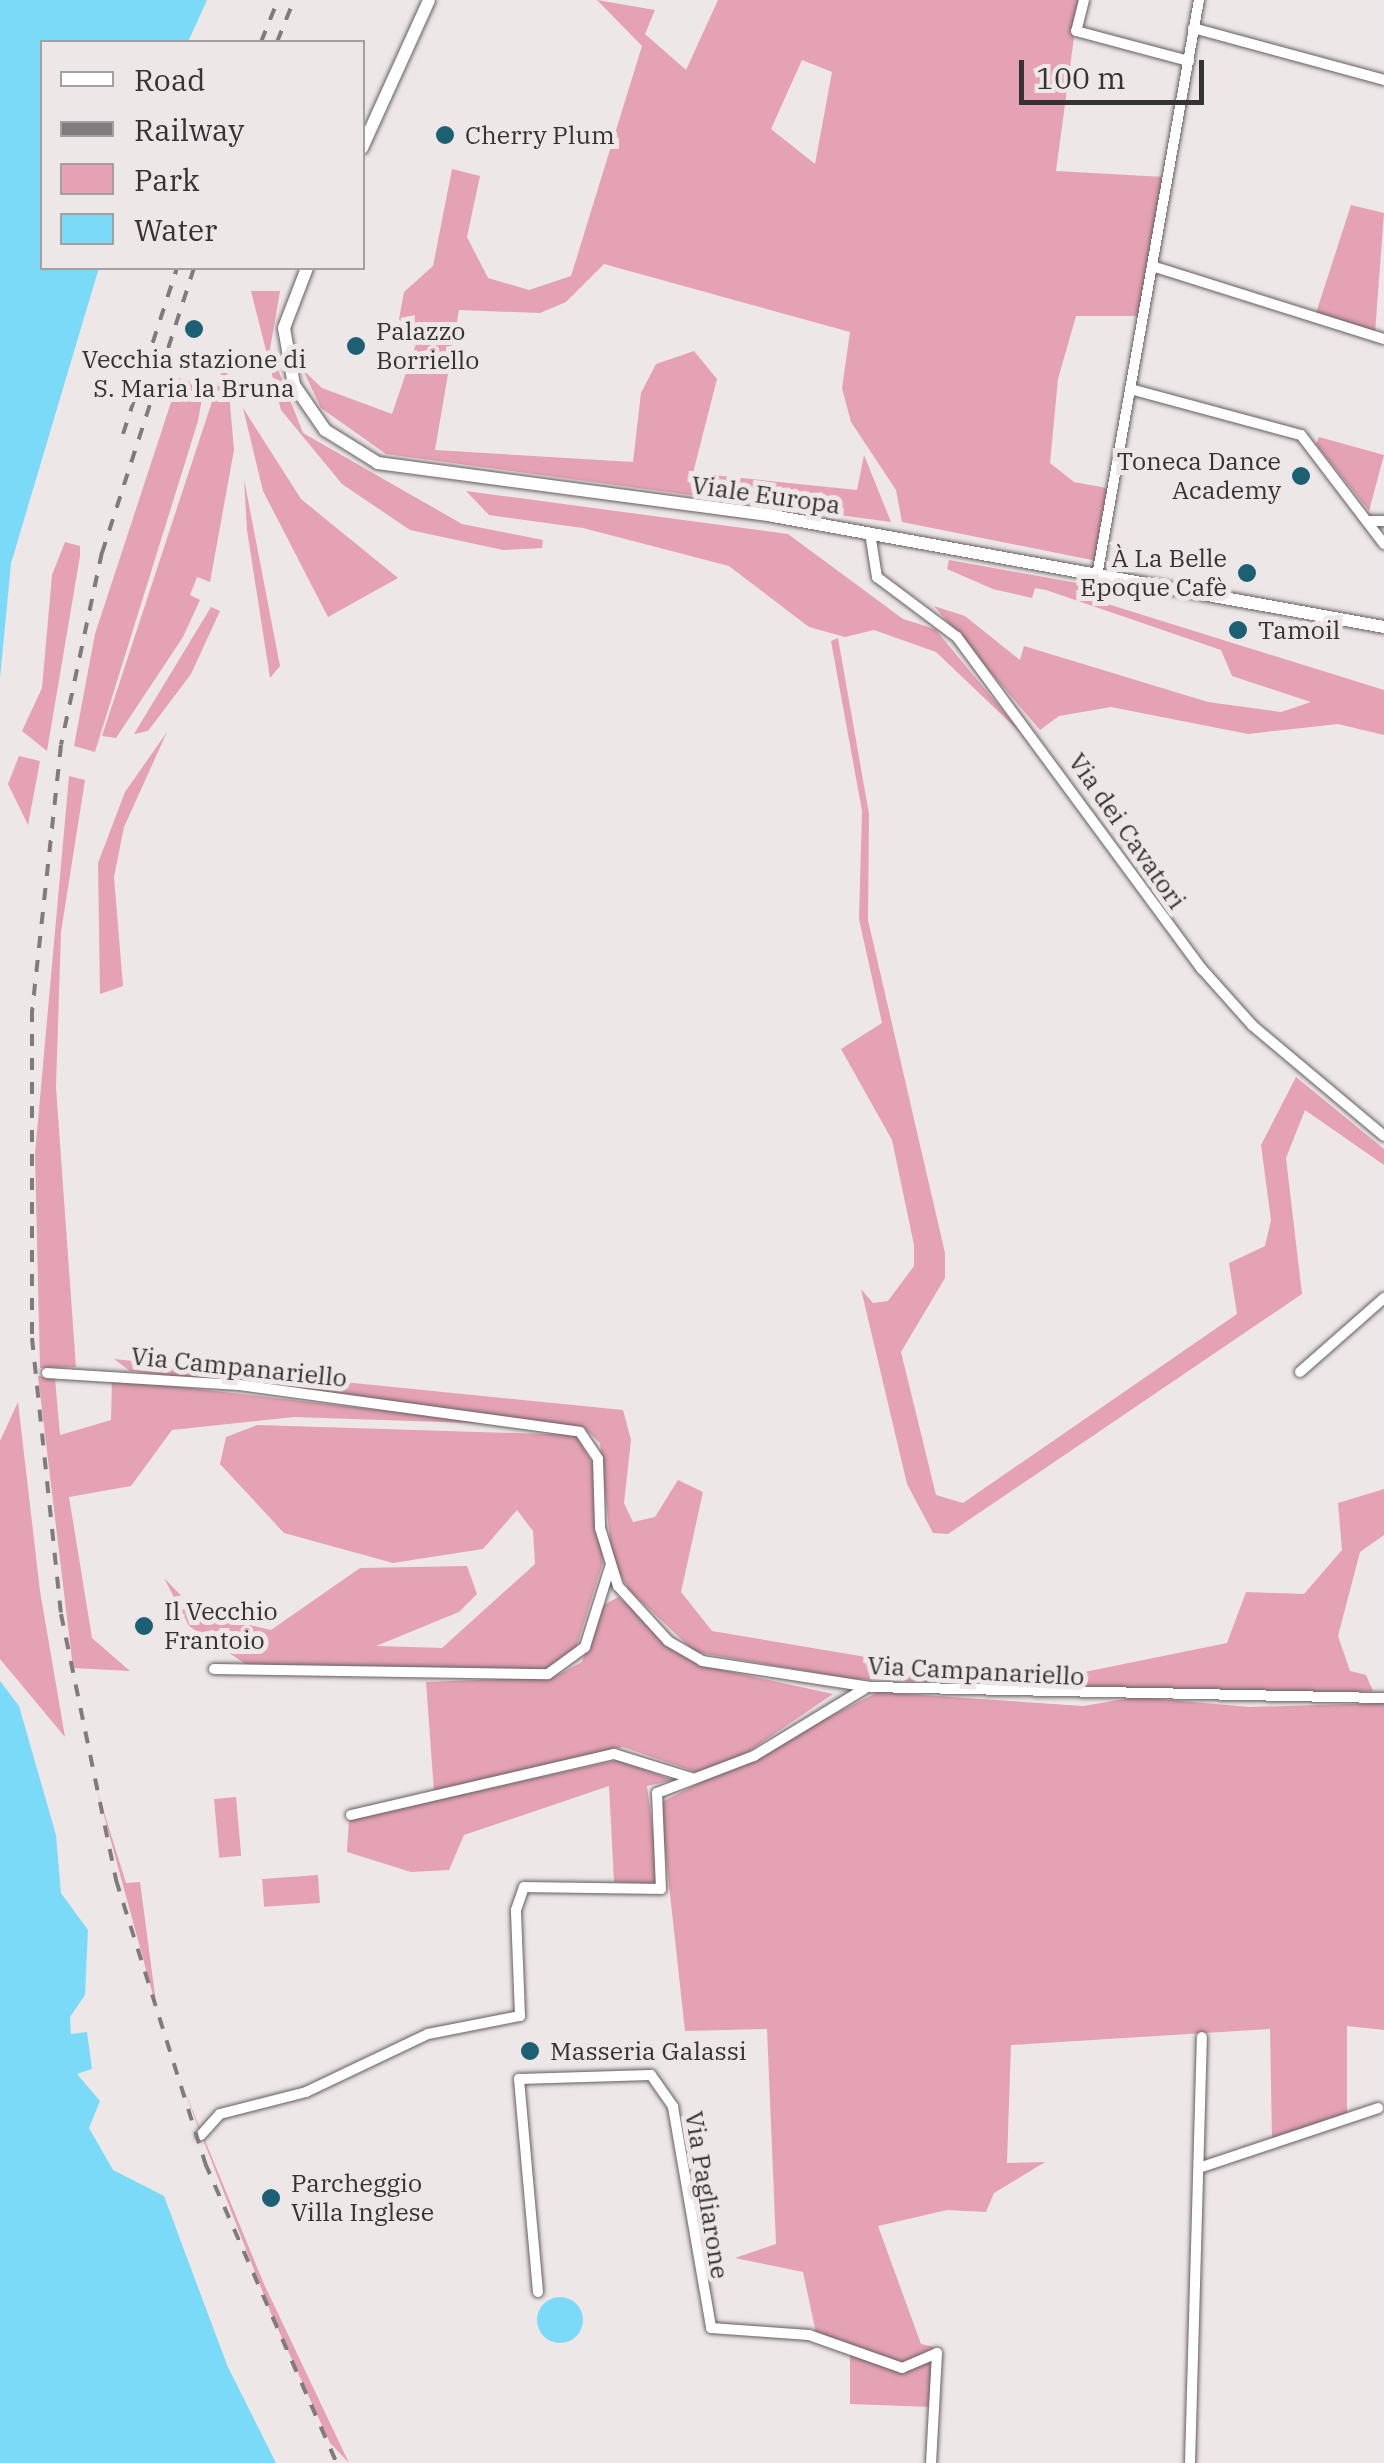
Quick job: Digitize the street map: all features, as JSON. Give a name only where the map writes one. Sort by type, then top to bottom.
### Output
[{"type":"street","points":[[365,141],[429,0]]},
{"type":"street","points":[[1084,0],[1076,31],[1188,61]]},
{"type":"street","points":[[1097,576],[1199,0]]},
{"type":"street","points":[[1194,28],[1384,80]]},
{"type":"street","points":[[1152,266],[1384,339]]},
{"type":"street","name":"Viale Europa","points":[[306,270],[284,328],[294,385],[315,420],[361,455],[404,470],[870,533],[1384,627]]},
{"type":"street","points":[[1130,389],[1301,434],[1384,544]]},
{"type":"street","points":[[1368,521],[1384,521]]},
{"type":"street","name":"Via dei Cavatori","points":[[870,533],[877,577],[957,637],[1202,969],[1252,1026],[1384,1136]]},
{"type":"street","points":[[1300,1372],[1384,1298]]},
{"type":"street","name":"Via Campanariello","points":[[47,1373],[219,1382],[580,1432],[598,1458],[610,1567],[586,1647],[548,1674],[214,1669]]},
{"type":"street","name":"Via Campanariello","points":[[610,1567],[668,1641],[702,1660],[870,1687],[1384,1698]]},
{"type":"street","points":[[201,2135],[220,2114],[306,2092],[428,2034],[520,2016],[516,1910],[524,1886],[662,1889],[655,1802],[692,1779],[754,1756],[870,1687]]},
{"type":"street","points":[[351,1815],[614,1754],[692,1779]]},
{"type":"street","points":[[1190,2463],[1202,2037]]},
{"type":"street","name":"Via Pagliarone","points":[[538,2292],[519,2079],[651,2074],[673,2107],[711,2328],[808,2335],[902,2368],[937,2353],[931,2463]]},
{"type":"street","points":[[1199,2168],[1378,2108]]},
{"type":"green space","points":[[597,0],[655,10],[645,34],[686,70],[718,0],[1079,0],[1056,171],[1165,177],[1140,316],[1076,316],[1058,379],[1050,463],[1074,482],[1112,489],[1097,561],[902,522],[896,490],[851,422],[842,388],[850,332],[604,264],[566,302],[540,313],[459,310],[435,450],[633,462],[641,393],[656,364],[694,351],[717,379],[693,473],[857,490],[864,455],[891,522],[386,454],[321,408],[303,370],[322,388],[392,414],[417,341],[399,319],[404,292],[433,266],[452,169],[480,176],[467,237],[488,278],[529,290],[571,276],[642,46]],"holes":[[[802,60],[832,72],[815,164],[771,129]]]},
{"type":"green space","points":[[1351,205],[1384,213],[1375,333],[1315,316]]},
{"type":"green space","points":[[251,291],[280,291],[270,349],[303,433],[462,524],[543,540],[542,548],[503,550],[410,530],[342,484],[281,410]]},
{"type":"green space","points":[[226,359],[234,450],[210,582],[197,577],[190,595],[200,600],[183,637],[116,738],[102,736]]},
{"type":"green space","points":[[179,378],[204,387],[198,421],[95,752],[74,746],[95,634]]},
{"type":"green space","points":[[243,408],[301,499],[398,578],[328,617],[263,491]]},
{"type":"green space","points":[[1319,437],[1384,455],[1369,511],[1316,444]]},
{"type":"green space","points":[[244,479],[280,666],[270,678],[247,530]]},
{"type":"green space","points":[[466,491],[788,534],[903,619],[935,629],[1023,735],[936,652],[874,630],[845,637],[809,627],[729,566],[583,528],[489,515]]},
{"type":"green space","points":[[65,542],[80,546],[80,556],[47,751],[22,731],[42,688],[52,575]]},
{"type":"green space","points":[[949,560],[1099,587],[1098,601],[1384,690],[1384,735],[1338,724],[1248,734],[1111,707],[1059,716],[1040,730],[934,606],[965,616],[1020,660],[1024,646],[1208,702],[1281,712],[1311,702],[1232,676],[1221,650],[1046,590],[1035,588],[1032,598],[993,589],[947,569]]},
{"type":"green space","points":[[211,607],[220,611],[191,674],[148,731],[134,734]]},
{"type":"green space","points":[[838,638],[869,814],[868,920],[945,1253],[945,1278],[901,1352],[936,1495],[963,1503],[1237,1314],[1229,1263],[1265,1246],[1271,1220],[1261,1145],[1296,1077],[1384,1149],[1384,1165],[1305,1110],[1286,1158],[1302,1294],[948,1534],[933,1533],[907,1484],[861,1289],[873,1303],[888,1301],[914,1266],[914,1245],[892,1140],[841,1049],[882,1023],[859,919],[862,811],[831,641]]},
{"type":"green space","points":[[167,732],[124,827],[114,877],[123,986],[100,994],[98,863],[125,792]]},
{"type":"green space","points":[[19,756],[40,761],[28,825],[8,784]]},
{"type":"green space","points":[[69,776],[85,780],[61,932],[56,1087],[76,1367],[40,1368],[35,1154]]},
{"type":"green space","points":[[114,1359],[623,1410],[631,1440],[624,1503],[633,1522],[655,1517],[678,1480],[703,1492],[681,1592],[712,1631],[973,1675],[972,1683],[853,1679],[695,1652],[629,1590],[612,1559],[600,1443],[584,1428],[130,1371]]},
{"type":"green space","points":[[38,1376],[55,1378],[60,1435],[111,1420],[112,1379],[500,1424],[294,1417],[172,1430],[131,1486],[69,1497],[92,1638],[130,1671],[73,1668]]},
{"type":"green space","points":[[18,1402],[40,1591],[65,1737],[0,1659],[0,1441]]},
{"type":"green space","points":[[257,1425],[576,1435],[595,1468],[603,1562],[574,1655],[547,1669],[472,1673],[247,1665],[189,1626],[164,1578],[198,1613],[271,1630],[360,1568],[467,1566],[477,1594],[459,1612],[376,1646],[442,1648],[535,1564],[533,1531],[517,1510],[483,1549],[393,1563],[284,1533],[220,1464],[226,1437]]},
{"type":"green space","points":[[1384,1489],[1384,1535],[1360,1552],[1338,1636],[1350,1671],[1366,1675],[1373,1691],[1261,1697],[989,1681],[1045,1680],[1227,1643],[1246,1592],[1304,1594],[1342,1550],[1338,1503]]},
{"type":"green space","points":[[618,1597],[700,1665],[833,1694],[739,1758],[699,1773],[623,1747],[434,1792],[426,1682],[554,1677],[582,1662],[599,1608]]},
{"type":"green space","points":[[878,1692],[1083,1706],[1137,1697],[1249,1707],[1384,1703],[1384,2030],[1347,2026],[1347,2115],[1272,2141],[1270,2029],[1011,2045],[1007,2163],[1045,2162],[994,2193],[986,2212],[947,2210],[878,2226],[921,2344],[935,2347],[904,2363],[816,2333],[803,2272],[735,2258],[776,2244],[767,2029],[685,2031],[660,1803]]},
{"type":"green space","points":[[618,1760],[673,1780],[647,1786],[659,1877],[652,1884],[614,1882],[609,1786],[464,1835],[449,1870],[411,1872],[347,1852],[349,1819]]},
{"type":"green space","points":[[96,1786],[126,1883],[140,1882],[157,2010]]},
{"type":"green space","points":[[236,1797],[241,1856],[219,1858],[214,1799]]},
{"type":"green space","points":[[318,1875],[320,1903],[264,1907],[262,1879]]},
{"type":"green space","points":[[178,2075],[264,2284],[349,2463],[330,2443],[272,2316]]},
{"type":"green space","points":[[850,2351],[893,2370],[934,2356],[931,2407],[850,2404]]},
{"type":"water","points":[[0,0],[207,0],[189,40],[40,40],[40,270],[98,270],[11,564],[0,678]]},
{"type":"water","points":[[0,1681],[19,1706],[56,1835],[61,1893],[88,1930],[85,1995],[70,2017],[71,2034],[87,2032],[92,2069],[77,2074],[100,2101],[89,2128],[113,2170],[164,2196],[228,2367],[276,2463],[0,2463]]},
{"type":"water","points":[[560,2297],[576,2304],[583,2320],[576,2336],[560,2343],[544,2336],[537,2320],[544,2304]]},
{"type":"pier","points":[[98,270],[16,565],[5,679],[11,564]]},
{"type":"pier","points":[[173,2220],[232,2365],[281,2463],[228,2367]]},
{"type":"railway","points":[[262,40],[278,0]]},
{"type":"railway","points":[[278,40],[294,0]]},
{"type":"railway","points":[[123,434],[176,270]]},
{"type":"railway","points":[[193,270],[102,552],[61,745],[32,1010],[32,1338],[61,1614],[116,1880],[205,2163],[337,2463]]},
{"type":"place","name":"Cherry Plum","points":[[445,135]]},
{"type":"place","name":"Vecchia stazione di S. Maria la Bruna","points":[[194,329]]},
{"type":"place","name":"Palazzo Borriello","points":[[356,346]]},
{"type":"place","name":"Toneca Dance Academy","points":[[1301,476]]},
{"type":"place","name":"À La Belle Epoque Cafè","points":[[1247,573]]},
{"type":"place","name":"Tamoil","points":[[1238,630]]},
{"type":"place","name":"Il Vecchio Frantoio","points":[[144,1626]]},
{"type":"place","name":"Masseria Galassi","points":[[530,2051]]},
{"type":"place","name":"Parcheggio Villa Inglese","points":[[271,2198]]}]
